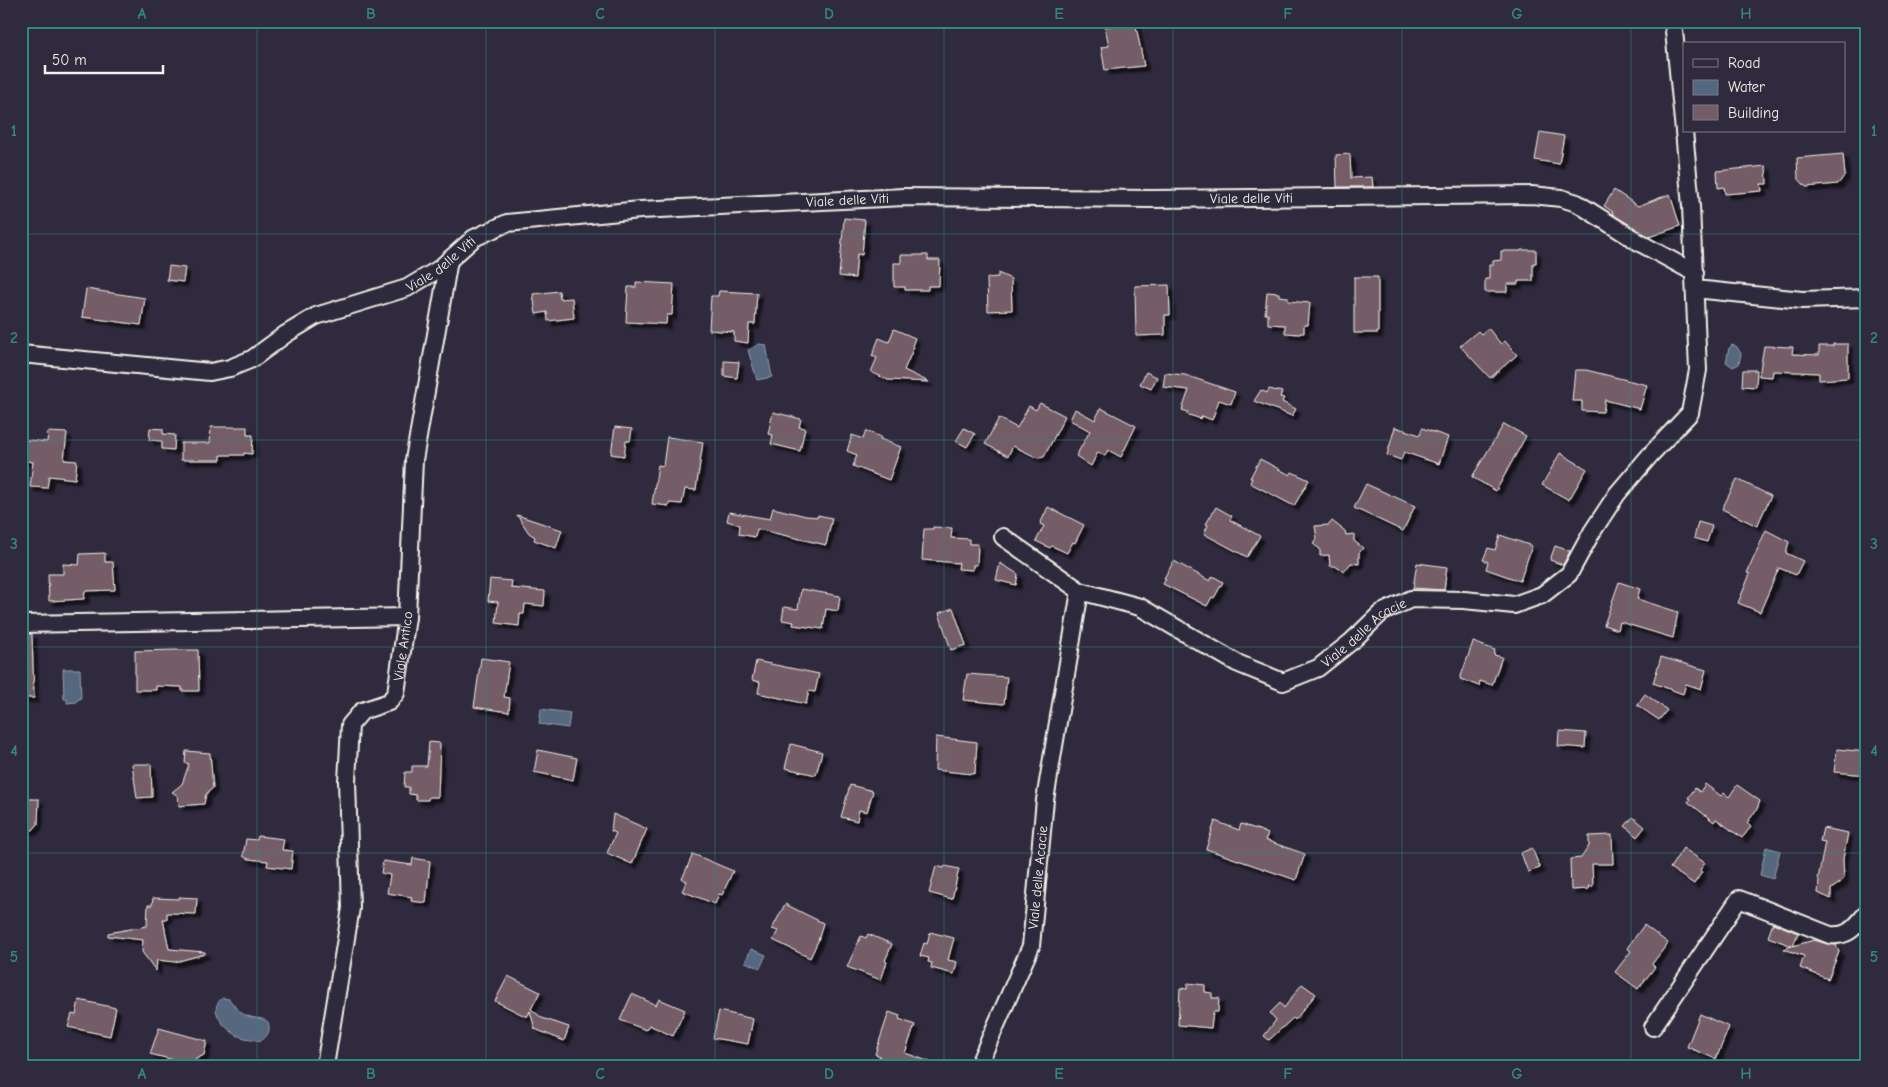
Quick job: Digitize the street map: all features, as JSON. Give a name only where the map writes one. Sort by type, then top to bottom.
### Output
[{"type":"street","name":"Viale delle Acacie","points":[[1673,21],[1683,121]]},
{"type":"street","name":"Viale delle Acacie","points":[[1003,537],[1080,591],[1140,607],[1237,663],[1284,682],[1318,668],[1352,641],[1381,613],[1411,599],[1464,600],[1514,605],[1542,595],[1569,574],[1592,532],[1617,494],[1651,454],[1690,414],[1698,370],[1692,227],[1684,132]]},
{"type":"street","name":"Viale delle Viti","points":[[21,354],[210,372],[230,368],[252,359],[286,334],[316,316],[407,288],[439,269],[474,238],[507,223],[640,210],[904,197],[1161,199],[1532,195],[1560,198],[1577,203],[1640,242],[1695,281]]},
{"type":"street","name":"Viale Antico","points":[[325,1066],[351,908],[347,781],[350,725],[362,711],[389,702],[396,693],[407,617],[414,460],[449,260]]},
{"type":"street","points":[[1695,281],[1743,294],[1802,300],[1865,299]]},
{"type":"street","name":"Viale delle Acacie","points":[[978,1066],[1031,946],[1045,800],[1080,591]]},
{"type":"street","points":[[21,624],[407,617]]},
{"type":"street","points":[[1653,1027],[1739,899],[1830,935],[1841,936],[1850,931],[1867,913]]},
{"type":"water","points":[[759,344],[766,345],[772,377],[757,380],[748,350]]},
{"type":"water","points":[[1732,345],[1737,347],[1741,354],[1739,364],[1733,367],[1726,362],[1729,348]]},
{"type":"water","points":[[63,669],[80,669],[81,699],[78,699],[77,702],[67,703],[67,699],[64,699]]},
{"type":"water","points":[[541,709],[570,713],[568,728],[539,724]]},
{"type":"water","points":[[1766,847],[1780,851],[1773,879],[1760,875]]},
{"type":"water","points":[[751,949],[766,955],[760,968],[745,962]]},
{"type":"water","points":[[223,998],[229,999],[245,1015],[268,1022],[269,1030],[267,1035],[260,1041],[241,1037],[224,1025],[217,1014],[216,1008]]},
{"type":"building","points":[[1115,21],[1135,21],[1144,66],[1105,70],[1101,47],[1109,46],[1105,27],[1116,25]]},
{"type":"building","points":[[1540,132],[1564,136],[1559,164],[1535,160]]},
{"type":"building","points":[[1350,154],[1351,178],[1372,177],[1373,187],[1337,187],[1336,155]]},
{"type":"building","points":[[1843,154],[1845,175],[1838,184],[1806,187],[1798,178],[1797,158]]},
{"type":"building","points":[[1766,166],[1767,184],[1761,184],[1762,191],[1725,194],[1724,187],[1718,188],[1717,171]]},
{"type":"building","points":[[1614,190],[1638,206],[1670,194],[1680,226],[1649,237],[1612,214],[1613,212],[1604,206]]},
{"type":"building","points":[[844,218],[865,220],[862,255],[857,254],[855,278],[839,276]]},
{"type":"building","points":[[1536,250],[1536,263],[1533,263],[1533,281],[1518,281],[1518,284],[1507,284],[1507,292],[1485,292],[1485,279],[1489,279],[1489,265],[1493,265],[1493,261],[1501,260],[1501,251]]},
{"type":"building","points":[[901,255],[928,255],[928,260],[940,260],[939,286],[928,286],[928,290],[905,290],[905,287],[894,287],[894,263],[901,263]]},
{"type":"building","points":[[169,266],[185,268],[183,282],[167,280]]},
{"type":"building","points":[[998,273],[1011,279],[1012,310],[988,311],[987,278],[998,277]]},
{"type":"building","points":[[1354,277],[1378,277],[1378,333],[1354,333]]},
{"type":"building","points":[[636,282],[674,284],[672,315],[667,315],[666,324],[626,322],[628,287],[636,287]]},
{"type":"building","points":[[1169,285],[1170,315],[1165,315],[1165,335],[1136,336],[1135,286]]},
{"type":"building","points":[[86,289],[145,298],[141,325],[82,317]]},
{"type":"building","points":[[559,291],[560,299],[572,298],[574,318],[548,321],[547,312],[536,314],[533,294]]},
{"type":"building","points":[[719,291],[757,293],[755,324],[749,324],[748,343],[734,341],[734,332],[709,330],[711,296],[718,296]]},
{"type":"building","points":[[1267,292],[1279,293],[1279,296],[1288,297],[1288,301],[1310,303],[1308,325],[1304,325],[1304,333],[1285,333],[1285,325],[1268,324],[1268,314],[1265,314]]},
{"type":"building","points":[[1488,328],[1501,344],[1505,341],[1517,355],[1490,378],[1460,346],[1478,331],[1481,334]]},
{"type":"building","points":[[894,329],[915,338],[912,346],[914,347],[904,370],[929,382],[888,380],[871,372],[877,358],[872,356],[879,338],[889,342]]},
{"type":"building","points":[[1833,344],[1848,344],[1848,378],[1819,380],[1819,373],[1773,371],[1772,377],[1759,376],[1764,346],[1793,347],[1792,354],[1819,355],[1819,346],[1833,346]]},
{"type":"building","points":[[724,361],[739,362],[737,378],[724,376]]},
{"type":"building","points":[[1575,370],[1586,370],[1647,385],[1640,409],[1605,400],[1603,412],[1582,411],[1582,401],[1572,401]]},
{"type":"building","points":[[1743,370],[1757,370],[1756,387],[1742,386]]},
{"type":"building","points":[[1146,372],[1157,377],[1151,389],[1140,384]]},
{"type":"building","points":[[1165,373],[1185,375],[1235,392],[1231,404],[1219,400],[1212,420],[1202,416],[1201,419],[1186,414],[1188,412],[1182,410],[1189,390],[1163,387]]},
{"type":"building","points":[[1269,389],[1282,392],[1280,397],[1284,398],[1282,402],[1296,409],[1292,416],[1254,401],[1261,390],[1267,393]]},
{"type":"building","points":[[1040,403],[1065,416],[1044,457],[1038,458],[1013,446],[1008,456],[985,444],[999,418],[1017,428],[1029,406],[1036,410]]},
{"type":"building","points":[[1101,408],[1136,426],[1121,457],[1108,450],[1105,456],[1098,452],[1091,466],[1076,456],[1090,431],[1070,420],[1075,409],[1095,420]]},
{"type":"building","points":[[773,412],[801,419],[799,427],[805,428],[800,451],[771,444],[773,435],[768,434]]},
{"type":"building","points":[[1504,424],[1526,436],[1496,491],[1472,477]]},
{"type":"building","points":[[211,427],[247,427],[247,435],[253,435],[252,454],[221,455],[221,460],[181,460],[181,443],[210,443]]},
{"type":"building","points":[[615,427],[632,429],[630,441],[626,441],[624,456],[611,454]]},
{"type":"building","points":[[1395,427],[1420,435],[1422,428],[1448,437],[1439,464],[1404,452],[1401,460],[1387,455]]},
{"type":"building","points":[[150,428],[163,429],[163,434],[175,435],[174,450],[162,449],[162,441],[149,440]]},
{"type":"building","points":[[964,428],[975,434],[967,447],[956,441]]},
{"type":"building","points":[[866,431],[901,447],[889,480],[853,466],[857,455],[847,451],[852,435],[863,439]]},
{"type":"building","points":[[48,432],[67,433],[64,460],[77,461],[75,479],[49,476],[47,488],[30,487],[33,462],[21,460],[21,439],[47,442]]},
{"type":"building","points":[[667,437],[703,442],[696,490],[685,489],[682,504],[669,503],[669,506],[652,504],[658,465],[663,466]]},
{"type":"building","points":[[1560,453],[1587,469],[1569,500],[1542,485]]},
{"type":"building","points":[[1260,459],[1290,475],[1292,472],[1309,480],[1294,506],[1250,483],[1252,478],[1250,478]]},
{"type":"building","points":[[1737,479],[1771,496],[1757,526],[1722,509]]},
{"type":"building","points":[[1366,484],[1415,506],[1403,531],[1354,508]]},
{"type":"building","points":[[1048,507],[1084,525],[1075,543],[1073,542],[1067,553],[1036,541],[1044,526],[1040,524]]},
{"type":"building","points":[[1216,507],[1232,516],[1230,520],[1260,536],[1247,557],[1204,534],[1208,525],[1206,524]]},
{"type":"building","points":[[773,508],[806,516],[818,517],[818,515],[832,518],[826,545],[757,529],[755,537],[739,534],[740,525],[727,521],[729,512],[770,519]]},
{"type":"building","points":[[517,515],[562,530],[556,548],[534,540],[535,537],[529,533]]},
{"type":"building","points":[[1332,521],[1345,531],[1346,535],[1354,534],[1354,541],[1363,548],[1359,553],[1359,564],[1351,563],[1344,572],[1335,566],[1330,566],[1329,555],[1320,556],[1320,549],[1313,544],[1317,538],[1315,526],[1329,525]]},
{"type":"building","points":[[1698,522],[1712,526],[1707,542],[1694,538]]},
{"type":"building","points":[[933,527],[952,528],[951,538],[969,539],[969,544],[978,544],[977,565],[973,565],[973,570],[958,569],[959,563],[922,560],[924,529],[933,529]]},
{"type":"building","points":[[1766,530],[1789,542],[1786,553],[1803,561],[1796,575],[1779,568],[1760,612],[1738,603],[1750,574],[1747,573]]},
{"type":"building","points":[[1500,535],[1532,546],[1520,581],[1486,569],[1488,562],[1483,560],[1488,548],[1495,550]]},
{"type":"building","points":[[1555,546],[1570,551],[1563,565],[1550,560]]},
{"type":"building","points":[[105,553],[105,562],[113,562],[115,590],[85,591],[84,599],[49,601],[48,574],[63,574],[63,564],[79,565],[80,554]]},
{"type":"building","points":[[1174,561],[1210,581],[1213,576],[1223,582],[1207,606],[1163,584],[1166,579],[1164,578]]},
{"type":"building","points":[[1000,563],[1018,574],[1016,585],[996,580]]},
{"type":"building","points":[[1417,563],[1447,567],[1444,590],[1413,588]]},
{"type":"building","points":[[490,579],[512,581],[511,588],[545,591],[544,606],[525,604],[524,614],[520,614],[519,626],[496,623],[498,602],[488,601]]},
{"type":"building","points":[[1619,582],[1640,589],[1637,599],[1678,612],[1673,638],[1620,622],[1618,630],[1604,625]]},
{"type":"building","points":[[801,589],[840,596],[838,611],[826,609],[823,629],[793,625],[794,622],[782,620],[784,607],[798,609]]},
{"type":"building","points":[[953,608],[966,645],[951,650],[939,613]]},
{"type":"building","points":[[21,634],[32,634],[34,698],[21,698]]},
{"type":"building","points":[[1473,642],[1495,650],[1494,655],[1502,657],[1492,685],[1480,681],[1479,686],[1460,679]]},
{"type":"building","points":[[198,650],[199,691],[182,691],[182,687],[156,686],[156,690],[135,690],[135,651]]},
{"type":"building","points":[[1661,657],[1706,670],[1701,689],[1686,684],[1683,694],[1653,683]]},
{"type":"building","points":[[481,658],[509,662],[504,697],[510,698],[509,712],[474,707]]},
{"type":"building","points":[[756,661],[819,674],[815,692],[809,691],[806,704],[758,693],[760,682],[752,680]]},
{"type":"building","points":[[967,674],[1007,677],[1004,704],[963,700]]},
{"type":"building","points":[[1645,694],[1667,710],[1659,720],[1637,705]]},
{"type":"building","points":[[1559,731],[1586,733],[1585,748],[1558,746]]},
{"type":"building","points":[[936,737],[977,742],[975,773],[935,770]]},
{"type":"building","points":[[429,742],[440,743],[438,797],[429,797],[428,800],[416,800],[416,795],[409,794],[409,787],[404,787],[405,772],[412,772],[412,766],[427,766]]},
{"type":"building","points":[[791,744],[822,752],[816,775],[785,768]]},
{"type":"building","points":[[1837,749],[1867,752],[1867,775],[1834,772]]},
{"type":"building","points":[[538,750],[577,758],[573,780],[534,772]]},
{"type":"building","points":[[186,751],[210,753],[213,788],[206,794],[204,804],[179,806],[178,796],[172,792],[182,784],[189,764],[185,763]]},
{"type":"building","points":[[132,764],[151,764],[152,797],[137,798]]},
{"type":"building","points":[[1705,784],[1721,796],[1724,793],[1729,797],[1737,785],[1760,801],[1747,823],[1751,827],[1742,838],[1716,819],[1714,822],[1688,802],[1690,799],[1688,798],[1695,788],[1700,792]]},
{"type":"building","points":[[850,785],[873,791],[867,812],[859,810],[857,821],[841,817]]},
{"type":"building","points":[[21,799],[39,799],[38,824],[33,830],[21,830]]},
{"type":"building","points":[[613,814],[647,829],[632,864],[607,853],[616,833],[611,831]]},
{"type":"building","points":[[1633,817],[1645,827],[1637,837],[1625,826]]},
{"type":"building","points":[[1215,821],[1239,830],[1241,824],[1259,830],[1268,834],[1265,840],[1305,854],[1296,880],[1206,849]]},
{"type":"building","points":[[1823,828],[1848,833],[1843,859],[1844,878],[1831,889],[1831,899],[1818,893],[1818,879],[1825,842],[1820,841]]},
{"type":"building","points":[[1612,835],[1613,864],[1592,864],[1593,886],[1588,886],[1589,889],[1571,890],[1570,859],[1581,858],[1589,846],[1589,836]]},
{"type":"building","points":[[258,836],[284,839],[282,850],[293,851],[291,869],[267,866],[268,861],[248,859],[243,856],[246,839],[257,840]]},
{"type":"building","points":[[1532,848],[1540,868],[1528,872],[1521,853]]},
{"type":"building","points":[[1683,848],[1705,863],[1700,870],[1702,872],[1694,884],[1670,868]]},
{"type":"building","points":[[693,854],[733,871],[722,895],[719,894],[715,904],[682,891],[687,881],[682,879]]},
{"type":"building","points":[[413,858],[430,861],[426,903],[411,901],[412,897],[387,893],[390,875],[381,873],[383,861],[412,865]]},
{"type":"building","points":[[936,866],[959,869],[952,899],[929,893]]},
{"type":"building","points":[[179,897],[197,898],[196,914],[167,913],[167,919],[163,919],[169,949],[205,952],[205,954],[175,962],[157,960],[156,971],[142,952],[143,940],[108,936],[108,933],[147,926],[148,905],[152,905],[153,898],[179,899]]},
{"type":"building","points":[[785,904],[823,923],[818,941],[810,958],[773,940],[778,931],[772,929]]},
{"type":"building","points":[[1773,923],[1798,933],[1793,946],[1814,940],[1836,945],[1839,952],[1828,979],[1800,968],[1804,956],[1784,949],[1792,946],[1768,937]]},
{"type":"building","points":[[1644,925],[1668,943],[1652,964],[1655,967],[1638,989],[1615,972],[1631,951],[1627,948]]},
{"type":"building","points":[[930,932],[954,938],[948,960],[957,962],[954,974],[931,968],[932,963],[928,962],[929,958],[920,956],[924,943],[927,944]]},
{"type":"building","points":[[868,934],[892,944],[885,961],[887,962],[881,980],[847,967],[861,936],[866,938]]},
{"type":"building","points":[[508,976],[540,992],[531,1009],[542,1018],[569,1027],[564,1041],[535,1029],[530,1011],[527,1017],[495,1001]]},
{"type":"building","points":[[1188,983],[1205,985],[1205,992],[1212,993],[1212,998],[1219,998],[1218,1012],[1213,1012],[1211,1028],[1178,1025],[1180,988],[1187,989]]},
{"type":"building","points":[[1302,984],[1316,994],[1295,1020],[1293,1018],[1269,1040],[1264,1036],[1276,1020],[1270,1013],[1280,1003],[1284,1008]]},
{"type":"building","points":[[632,994],[656,1005],[659,999],[685,1010],[673,1036],[649,1025],[646,1030],[620,1020]]},
{"type":"building","points":[[79,1000],[116,1008],[110,1036],[68,1027],[72,1014],[76,1015]]},
{"type":"building","points":[[719,1011],[753,1019],[748,1044],[713,1038]]},
{"type":"building","points":[[889,1012],[900,1016],[899,1019],[915,1025],[905,1053],[936,1064],[935,1066],[876,1066],[880,1056],[875,1054]]},
{"type":"building","points":[[1700,1014],[1729,1027],[1716,1059],[1687,1047]]},
{"type":"building","points":[[159,1028],[207,1041],[204,1055],[196,1059],[194,1065],[150,1054]]}]
